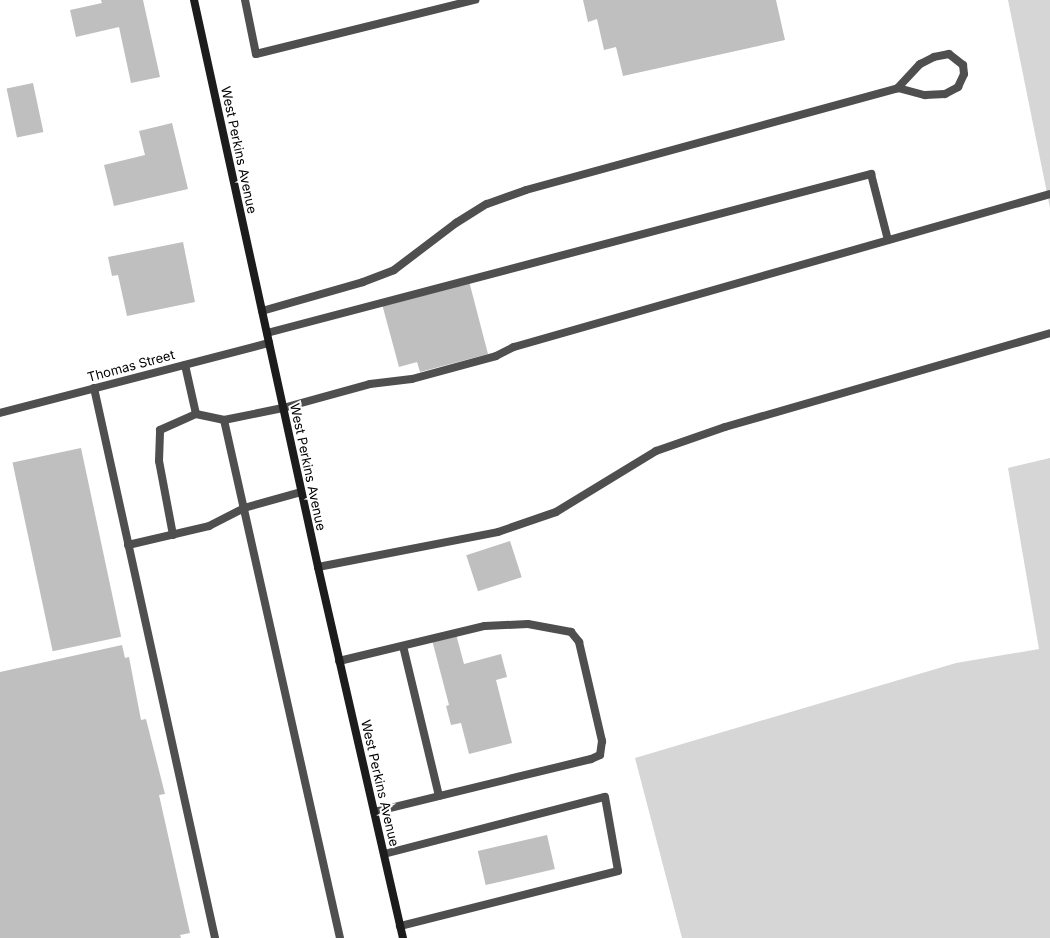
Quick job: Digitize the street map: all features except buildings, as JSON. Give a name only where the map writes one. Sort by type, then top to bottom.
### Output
[{"type":"main road","name":"West Perkins Avenue","points":[[194,0],[301,492],[403,938]]},
{"type":"street","points":[[245,0],[256,54],[475,0]]},
{"type":"street","points":[[262,311],[363,282],[394,270],[462,219],[487,204],[526,190],[898,88],[926,95],[945,94],[958,87],[964,74],[963,65],[949,54],[934,57],[920,64],[898,88]]},
{"type":"street","points":[[266,333],[871,174],[888,240]]},
{"type":"street","points":[[173,535],[159,461],[160,430],[196,414],[224,420],[283,408],[370,384],[412,379],[481,360],[514,347],[1050,194]]},
{"type":"street","points":[[318,567],[498,532],[556,512],[663,449],[725,427],[1050,333]]},
{"type":"street","name":"Thomas Street","points":[[0,413],[269,343]]},
{"type":"street","points":[[185,365],[196,414]]},
{"type":"street","points":[[94,388],[215,938]]},
{"type":"street","points":[[224,420],[340,938]]},
{"type":"street","points":[[128,545],[209,526],[244,508],[301,492]]},
{"type":"street","points":[[339,661],[485,626],[528,624],[570,632],[579,642],[602,740],[600,755],[591,759],[374,812]]},
{"type":"street","points":[[404,646],[439,796]]},
{"type":"street","points":[[384,854],[604,797],[618,870],[400,926]]},
{"type":"shaded area","points":[[1008,0],[1050,0],[1050,208]]},
{"type":"shaded area","points":[[1050,458],[1050,938],[682,938],[635,758],[956,663],[1039,649],[1008,468]]}]
